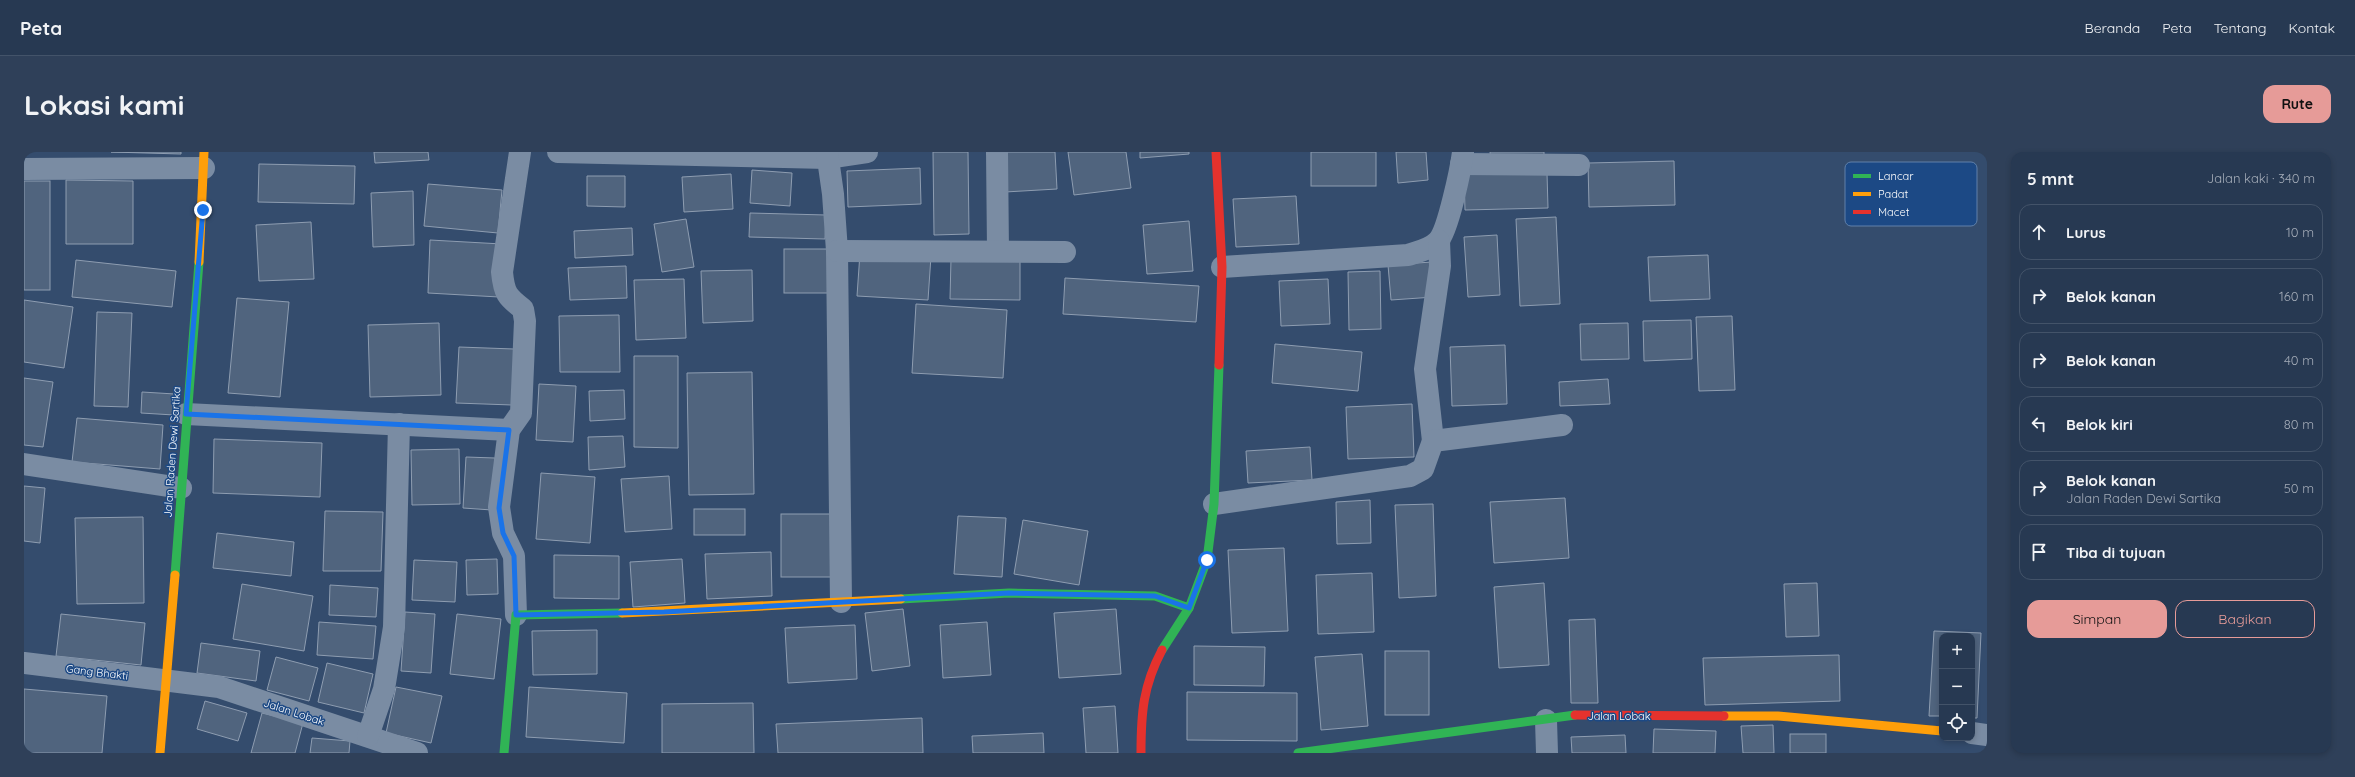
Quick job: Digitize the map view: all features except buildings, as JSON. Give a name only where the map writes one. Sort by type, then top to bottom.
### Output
[{"type":"street","points":[[504,753],[516,615],[514,556],[503,533],[499,508],[509,430],[521,413],[525,321],[523,310],[510,299],[503,289],[502,272],[520,152]]},
{"type":"street","points":[[558,152],[827,155],[867,152]]},
{"type":"street","points":[[997,152],[998,251]]},
{"type":"street","points":[[1141,753],[1142,718],[1150,673],[1166,643],[1189,608],[1207,560],[1214,504],[1222,266],[1216,152]]},
{"type":"street","points":[[827,155],[833,194],[837,250],[841,602]]},
{"type":"street","points":[[1214,504],[1410,476],[1423,469],[1432,441],[1425,369],[1440,266],[1439,241],[1446,224],[1462,158],[1580,165]]},
{"type":"street","points":[[24,169],[204,160]]},
{"type":"street","name":"Jalan Raden Dewi Sartika","points":[[160,753],[169,680],[186,414],[203,210],[204,160]]},
{"type":"street","points":[[1222,266],[1408,255],[1424,250],[1439,241]]},
{"type":"street","points":[[837,250],[1064,252]]},
{"type":"street","points":[[186,414],[509,430]]},
{"type":"street","points":[[368,736],[384,689],[394,627],[399,424]]},
{"type":"street","points":[[1432,441],[1562,425]]},
{"type":"street","points":[[24,464],[181,488]]},
{"type":"street","points":[[516,615],[664,612],[1009,593],[1155,596],[1189,608]]},
{"type":"street","name":"Gang Bhakti","points":[[24,663],[169,680]]},
{"type":"street","name":"Jalan Lobak","points":[[169,680],[219,687],[417,753]]},
{"type":"street","name":"Jalan Lobak","points":[[1298,753],[1351,750],[1578,715],[1778,716],[1939,731]]},
{"type":"street","points":[[1546,720],[1547,753]]},
{"type":"street","points":[[1975,733],[1987,735]]},
{"type":"traffic: fast","points":[[175,575],[199,262]]},
{"type":"traffic: fast","points":[[1162,650],[1189,608],[1207,560],[1214,504],[1219,365]]},
{"type":"traffic: fast","points":[[901,599],[1009,593],[1155,596],[1189,608]]},
{"type":"traffic: fast","points":[[504,753],[516,615],[622,613]]},
{"type":"traffic: fast","points":[[1298,753],[1575,715]]},
{"type":"traffic: slow","points":[[199,262],[204,152]]},
{"type":"traffic: slow","points":[[160,753],[175,575]]},
{"type":"traffic: slow","points":[[622,613],[901,599]]},
{"type":"traffic: slow","points":[[1724,716],[1778,716],[1939,731]]},
{"type":"traffic: jam","points":[[1216,152],[1222,267],[1219,365]]},
{"type":"traffic: jam","points":[[1141,753],[1144,700],[1151,676],[1162,650]]},
{"type":"traffic: jam","points":[[1575,715],[1724,716]]},
{"type":"route","points":[[203,210],[186,414],[292,418],[509,430],[499,508],[503,533],[514,556],[516,615],[664,612],[1009,593],[1155,596],[1189,608],[1207,560]]}]
